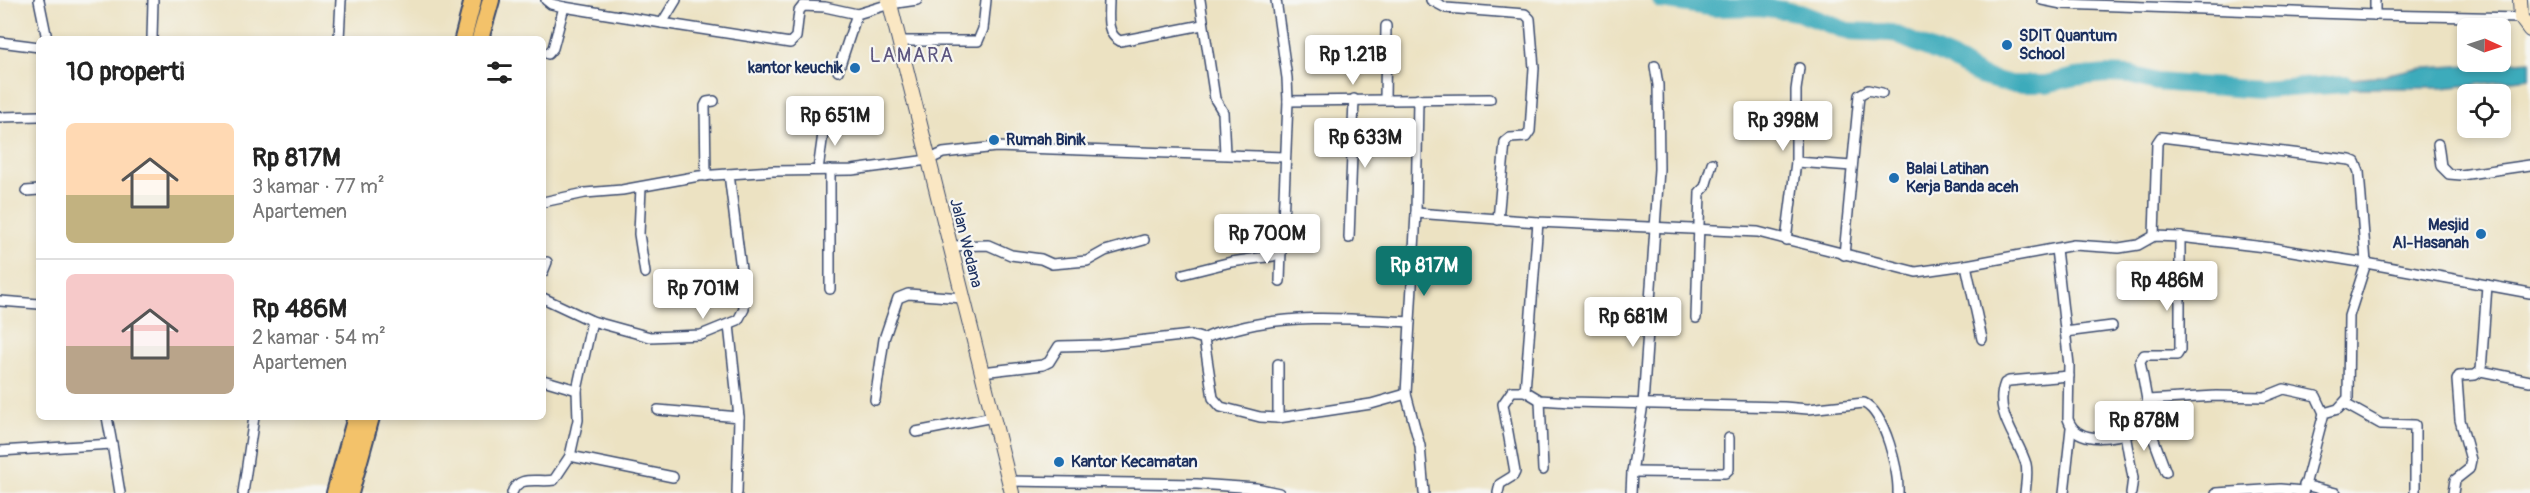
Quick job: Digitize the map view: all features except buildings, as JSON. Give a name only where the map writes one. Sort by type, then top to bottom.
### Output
[{"type":"highway","points":[[463,36],[473,0]]},
{"type":"highway","points":[[481,36],[491,0]]},
{"type":"highway","points":[[336,493],[355,420]]},
{"type":"highway","points":[[350,493],[370,420]]},
{"type":"street","points":[[39,0],[46,36]]},
{"type":"street","points":[[152,36],[153,0]]},
{"type":"street","points":[[339,36],[341,0]]},
{"type":"street","points":[[546,0],[550,4],[564,7],[790,43],[796,37],[800,10],[803,6],[825,7],[857,14],[890,2],[916,0]]},
{"type":"street","points":[[662,23],[676,0]]},
{"type":"street","points":[[900,41],[978,41],[983,29],[986,0]]},
{"type":"street","points":[[1109,0],[1109,27],[1115,38],[1120,41],[1202,25]]},
{"type":"street","points":[[1200,0],[1215,99],[1223,112],[1225,154]]},
{"type":"street","points":[[1276,0],[1288,101],[1280,281]]},
{"type":"street","points":[[1431,0],[1446,8],[1525,14],[1530,19],[1534,68],[1530,131],[1526,137],[1510,138],[1505,142],[1498,220]]},
{"type":"street","points":[[2042,0],[2062,4],[2143,3],[2375,15],[2521,18]]},
{"type":"street","points":[[2375,0],[2375,15]]},
{"type":"street","points":[[2520,0],[2521,18],[2530,30]]},
{"type":"street","name":"Jalan Wedana","points":[[890,2],[1010,487]]},
{"type":"street","points":[[548,54],[553,48],[564,7]]},
{"type":"street","points":[[838,71],[857,14]]},
{"type":"street","points":[[1385,99],[1386,26]]},
{"type":"street","points":[[0,42],[36,47]]},
{"type":"street","points":[[1631,493],[1632,472],[1643,404],[1660,154],[1658,85],[1655,66]]},
{"type":"street","points":[[1786,240],[1796,162],[1796,90],[1799,68]]},
{"type":"street","points":[[1844,255],[1859,95],[1868,90],[1882,93]]},
{"type":"street","points":[[1349,237],[1354,99]]},
{"type":"street","points":[[1419,99],[1416,213],[1406,394],[1420,446],[1424,493]]},
{"type":"street","points":[[1288,101],[1490,99]]},
{"type":"street","points":[[706,176],[705,106],[707,102],[714,101]]},
{"type":"street","points":[[0,117],[36,116]]},
{"type":"street","points":[[818,170],[825,119]]},
{"type":"street","points":[[2154,236],[2157,143],[2161,137],[2355,162],[2359,172],[2366,263],[2349,316],[2348,393],[2345,404],[2338,409],[2324,413]]},
{"type":"street","points":[[2438,144],[2441,166],[2448,174],[2461,176],[2530,165]]},
{"type":"street","points":[[546,201],[585,193],[641,187],[706,176],[830,170],[928,160],[943,153],[996,147],[1285,157]]},
{"type":"street","points":[[1796,162],[1852,166]]},
{"type":"street","points":[[1696,318],[1700,192],[1705,187],[1712,163]]},
{"type":"street","points":[[830,170],[830,289]]},
{"type":"street","points":[[546,299],[592,321],[650,337],[700,335],[729,326],[738,320],[744,309],[729,174]]},
{"type":"street","points":[[641,187],[639,234],[645,273]]},
{"type":"street","points":[[26,190],[36,190]]},
{"type":"street","points":[[1416,213],[1498,220],[1758,232],[1916,272],[1966,266],[2074,244],[2119,248],[2138,245],[2154,236],[2180,237],[2273,248],[2530,293]]},
{"type":"street","points":[[1525,391],[1539,222]]},
{"type":"street","points":[[2166,472],[2147,421],[2147,400],[2140,361],[2144,355],[2177,355],[2180,350],[2180,237]]},
{"type":"street","points":[[950,246],[993,246],[1011,255],[1041,259],[1052,264],[1087,261],[1106,251],[1144,240]]},
{"type":"street","points":[[2055,249],[2069,376],[2068,419],[2071,428],[2064,493]]},
{"type":"street","points":[[1183,274],[1231,262],[1272,256],[1281,250]]},
{"type":"street","points":[[546,266],[548,262]]},
{"type":"street","points":[[1966,266],[1982,339]]},
{"type":"street","points":[[2481,371],[2487,285]]},
{"type":"street","points":[[875,400],[884,339],[898,298],[908,294],[963,298]]},
{"type":"street","points":[[0,301],[36,304]]},
{"type":"street","points":[[982,372],[1043,365],[1051,360],[1059,346],[1101,345],[1191,335],[1204,339],[1215,334],[1277,320],[1354,319],[1410,322]]},
{"type":"street","points":[[512,493],[513,488],[522,481],[554,480],[570,456],[578,420],[577,390],[592,321]]},
{"type":"street","points":[[729,326],[739,417],[737,493]]},
{"type":"street","points":[[2065,332],[2112,326]]},
{"type":"street","points":[[1204,339],[1216,404],[1221,407],[1256,416],[1278,418],[1371,404],[1406,394]]},
{"type":"street","points":[[1278,363],[1278,418]]},
{"type":"street","points":[[2453,493],[2455,480],[2469,469],[2471,460],[2460,420],[2457,380],[2463,374],[2475,375],[2481,371],[2530,381]]},
{"type":"street","points":[[2025,493],[2025,463],[2004,416],[2002,389],[2009,381],[2069,376]]},
{"type":"street","points":[[546,381],[577,390]]},
{"type":"street","points":[[2147,400],[2216,396],[2264,397],[2287,388],[2316,396],[2324,413],[2303,490]]},
{"type":"street","points":[[1498,493],[1500,484],[1513,476],[1515,472],[1503,404],[1510,393],[1525,391],[1540,400],[1643,404],[1784,406],[1808,409],[1864,403],[1873,411],[1893,453],[1898,493]]},
{"type":"street","points":[[1540,400],[1543,470]]},
{"type":"street","points":[[2345,404],[2380,424],[2415,425],[2415,493]]},
{"type":"street","points":[[658,410],[739,417]]},
{"type":"street","points":[[916,432],[993,417]]},
{"type":"street","points":[[108,420],[120,493]]},
{"type":"street","points":[[243,493],[254,420]]},
{"type":"street","points":[[2071,428],[2085,436],[2103,437],[2141,430],[2147,421]]},
{"type":"street","points":[[2125,434],[2133,477],[2131,493]]},
{"type":"street","points":[[1632,472],[1725,473],[1729,469],[1729,438]]},
{"type":"street","points":[[0,451],[112,444]]},
{"type":"street","points":[[570,456],[673,477]]},
{"type":"street","points":[[1010,487],[1083,480],[1182,488],[1256,488],[1280,493]]},
{"type":"street","points":[[2216,493],[2287,489],[2336,493]]},
{"type":"water","points":[[2530,61],[2530,78],[2457,84],[2457,86],[2444,88],[2319,88],[2319,82],[2374,77],[2412,69],[2457,66],[2457,72],[2511,72],[2511,62]]},
{"type":"waterway","points":[[1661,0],[1716,8],[1759,7],[1783,10],[1800,13],[1847,31],[1892,33],[1951,58],[1980,76],[2011,84],[2046,84],[2075,77],[2106,74],[2130,75],[2157,82],[2260,90],[2344,84]]},
{"type":"place","name":"SDIT Quantum School","points":[[2007,45]]},
{"type":"place","name":"kantor keuchik","points":[[855,68]]},
{"type":"place","name":"Rumah Binik","points":[[994,140]]},
{"type":"place","name":"Balai Latihan Kerja Banda aceh","points":[[1894,178]]},
{"type":"place","name":"Mesjid Al-Hasanah","points":[[2481,234]]},
{"type":"place","name":"Kantor Kecamatan","points":[[1059,462]]},
{"type":"district","name":"LAMARA","points":[[912,55]]}]
